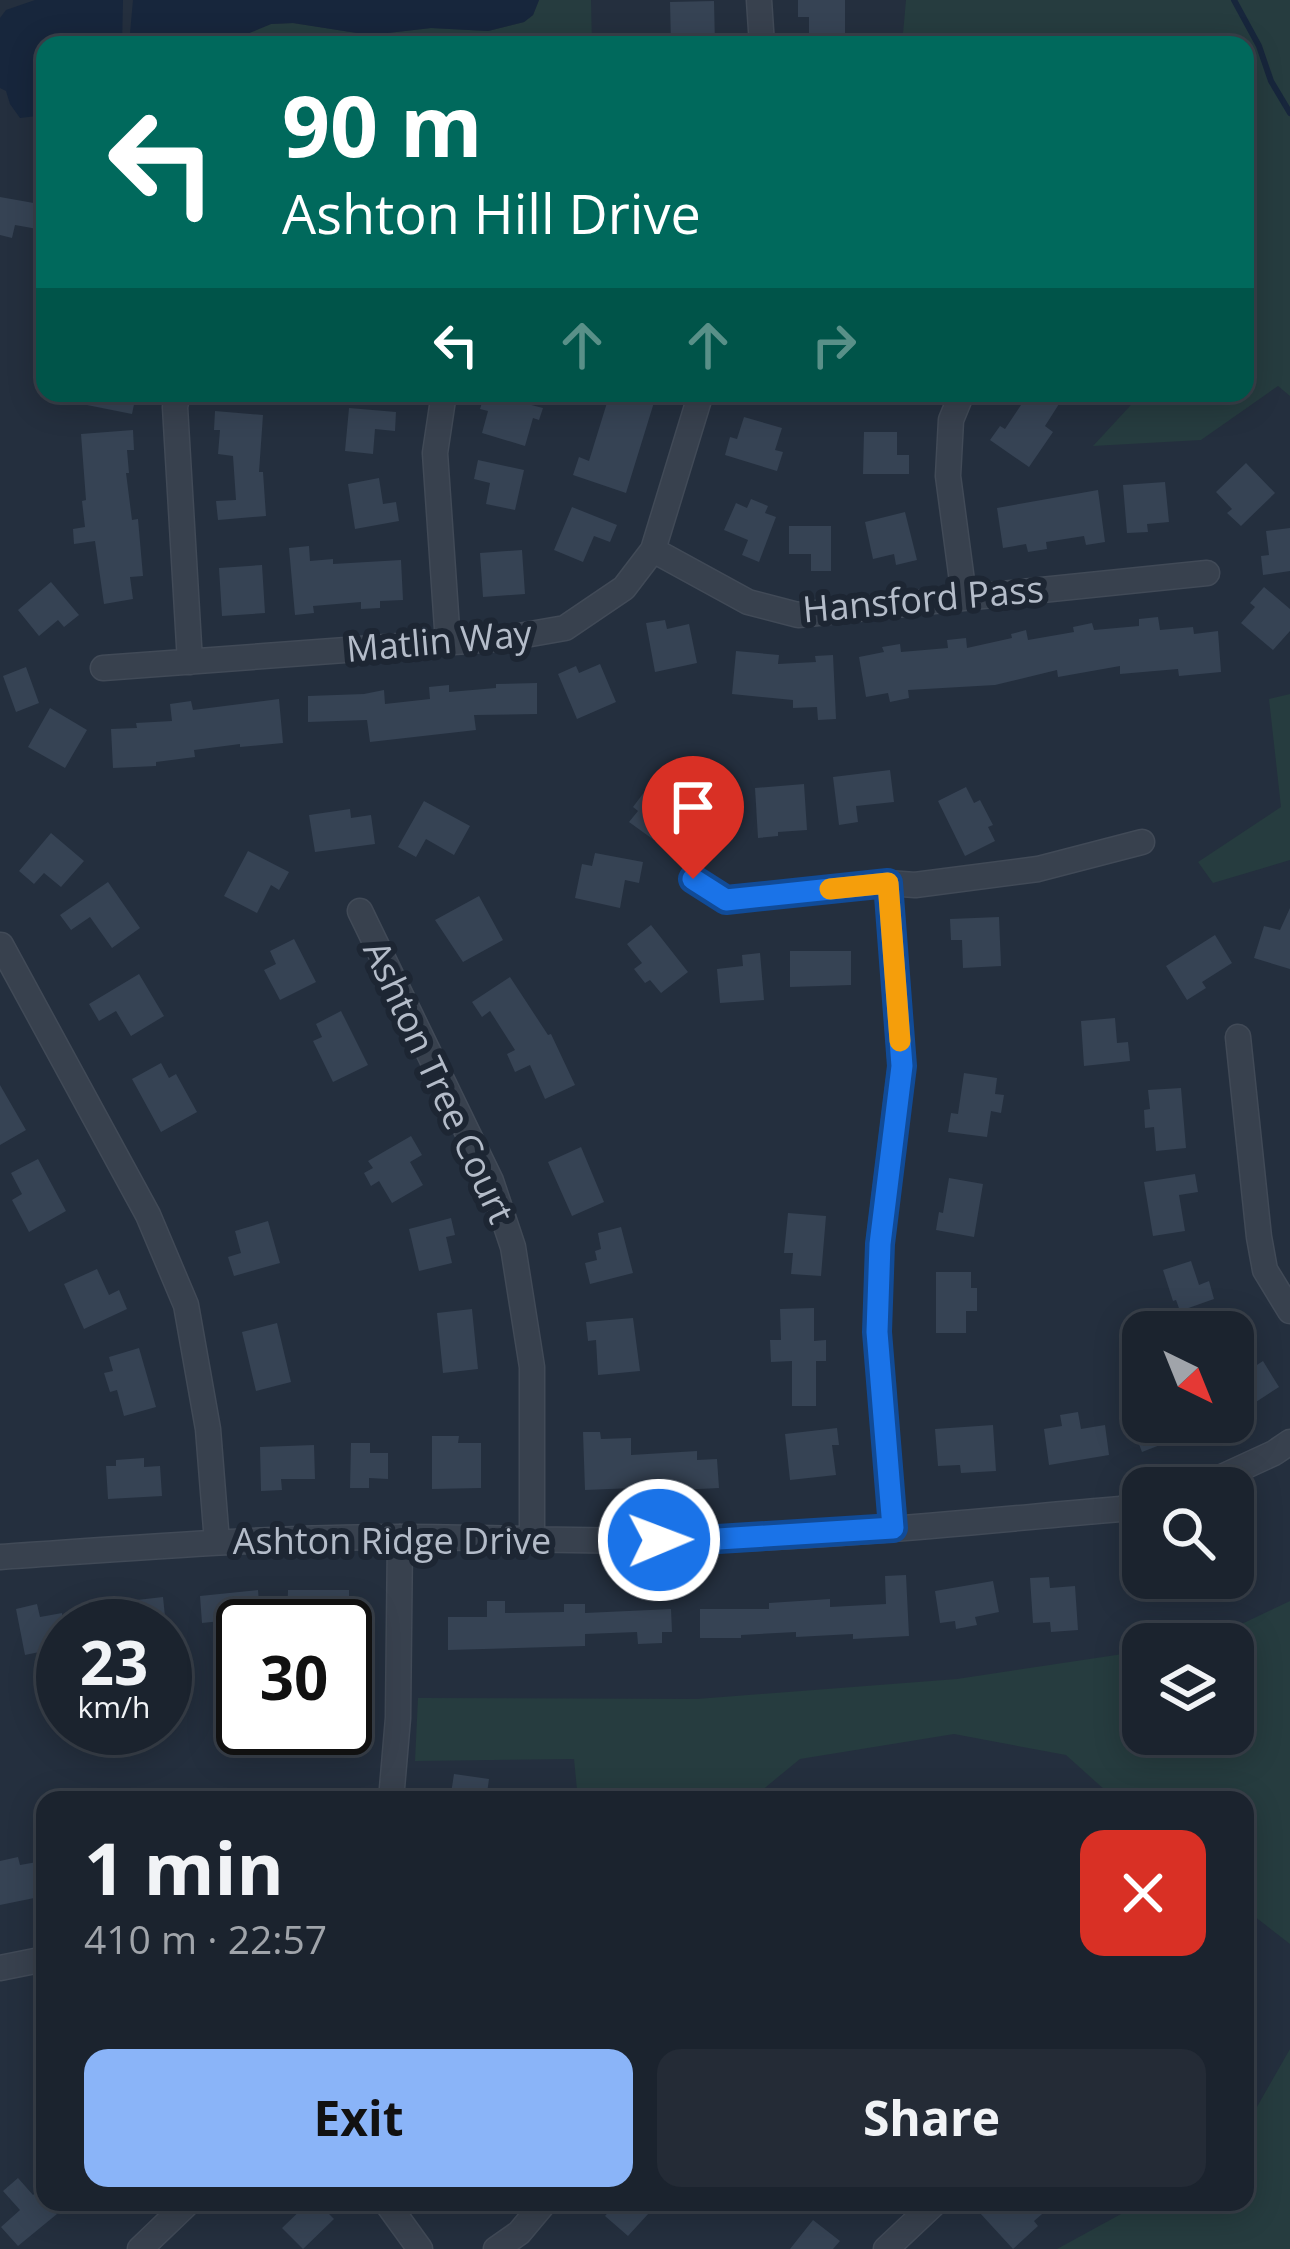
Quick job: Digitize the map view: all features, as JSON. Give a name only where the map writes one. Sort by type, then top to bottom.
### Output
[{"type":"street","points":[[759,0],[761,36]]},
{"type":"street","points":[[176,402],[190,662]]},
{"type":"street","points":[[443,402],[435,453],[448,643]]},
{"type":"street","name":"Matlin Way","points":[[103,668],[508,638],[565,628],[624,588],[653,550],[698,402]]},
{"type":"street","points":[[958,402],[951,420],[948,476],[964,596]]},
{"type":"street","name":"Hansford Pass","points":[[653,550],[748,602],[798,614],[1207,572]]},
{"type":"street","points":[[693,879],[726,900],[888,883],[915,885],[1037,869],[1142,842]]},
{"type":"street","points":[[888,883],[902,1066],[880,1244],[877,1332],[893,1528]]},
{"type":"street","name":"Ashton Tree Court","points":[[360,910],[491,1181],[513,1247],[532,1367],[532,1541]]},
{"type":"street","points":[[1,945],[148,1215],[186,1305],[208,1429],[217,1542]]},
{"type":"street","points":[[1238,1037],[1258,1237],[1265,1270],[1290,1311]]},
{"type":"street","points":[[1244,1467],[1290,1442]]},
{"type":"street","name":"Ashton Ridge Drive","points":[[0,1557],[217,1542],[400,1537],[702,1540],[1122,1508]]},
{"type":"street","points":[[392,1791],[398,1718],[400,1537]]},
{"type":"street","points":[[0,1968],[36,1961]]},
{"type":"street","points":[[140,2249],[180,2211]]},
{"type":"street","points":[[393,2211],[420,2249]]},
{"type":"street","points":[[496,2249],[519,2233],[537,2211]]},
{"type":"street","points":[[886,2249],[926,2211]]},
{"type":"green space","points":[[539,0],[591,0],[592,36],[242,36],[271,24],[293,23],[370,35],[431,28],[488,31],[533,15]]},
{"type":"green space","points":[[906,0],[1290,0],[1290,396],[1278,386],[1201,440],[1093,446],[1134,402],[1254,402],[1254,36],[903,36]]},
{"type":"green space","points":[[1290,694],[1290,860],[1213,883],[1198,862],[1281,807],[1269,699]]},
{"type":"green space","points":[[1290,1601],[1290,1944],[1254,1916],[1254,1791],[1106,1791],[1066,1755],[954,1734],[800,1759],[761,1791],[577,1791],[574,1759],[415,1761],[418,1698],[697,1699],[957,1679],[1122,1654],[1122,1755],[1254,1755],[1254,1623],[1244,1623]]},
{"type":"green space","points":[[1290,2049],[1290,2249],[1057,2249],[1127,2211],[1254,2211],[1254,2112]]},
{"type":"water","points":[[35,0],[123,0],[122,36],[36,36],[36,116],[20,118],[0,88],[0,18],[6,10]]},
{"type":"water","points":[[133,0],[539,0],[524,22],[488,31],[431,28],[370,35],[293,23],[271,24],[242,36],[130,36]]},
{"type":"building","points":[[798,0],[845,0],[845,36],[809,36],[809,17],[798,17]]},
{"type":"building","points":[[714,1],[715,36],[671,36],[670,2]]},
{"type":"building","points":[[0,197],[36,203],[36,229],[15,225],[12,238],[0,235]]},
{"type":"building","points":[[72,402],[135,402],[132,414]]},
{"type":"building","points":[[482,402],[520,402],[543,408],[539,420],[533,418],[525,446],[482,433],[488,411],[480,409]]},
{"type":"building","points":[[607,402],[654,402],[626,493],[573,475],[579,457],[589,461]]},
{"type":"building","points":[[1023,402],[1060,402],[1045,426],[1053,432],[1029,467],[990,440],[1000,426],[1005,429]]},
{"type":"building","points":[[349,408],[396,412],[395,431],[375,429],[373,454],[345,451]]},
{"type":"building","points":[[215,411],[263,415],[259,472],[263,472],[266,516],[218,520],[216,501],[236,500],[233,456],[218,454],[220,430],[214,430]]},
{"type":"building","points":[[744,417],[782,428],[775,450],[783,452],[777,471],[725,455]]},
{"type":"building","points":[[133,430],[134,450],[127,450],[126,473],[132,520],[138,519],[143,576],[130,577],[133,599],[104,604],[95,541],[74,544],[73,529],[85,527],[81,434]]},
{"type":"building","points":[[864,432],[897,432],[897,455],[909,455],[909,474],[863,474]]},
{"type":"building","points":[[478,460],[524,470],[515,510],[486,504],[490,483],[474,479]]},
{"type":"building","points":[[1246,463],[1275,493],[1241,526],[1216,492]]},
{"type":"building","points":[[379,478],[383,504],[396,502],[399,521],[355,529],[348,484]]},
{"type":"building","points":[[1165,482],[1169,522],[1147,524],[1148,532],[1127,533],[1123,485]]},
{"type":"building","points":[[1098,490],[1105,542],[1086,545],[1084,536],[1046,542],[1047,549],[1028,552],[1026,544],[1003,548],[997,508]]},
{"type":"building","points":[[751,499],[768,506],[765,513],[776,517],[759,562],[742,555],[748,540],[724,530],[736,503],[747,508]]},
{"type":"building","points":[[572,507],[617,525],[610,542],[594,536],[583,562],[554,550]]},
{"type":"building","points":[[905,512],[917,560],[896,565],[894,554],[873,559],[865,522]]},
{"type":"building","points":[[789,526],[831,526],[831,571],[811,571],[811,554],[789,554]]},
{"type":"building","points":[[1290,528],[1290,571],[1263,575],[1261,556],[1269,555],[1266,531]]},
{"type":"building","points":[[309,546],[310,561],[401,560],[403,600],[380,601],[380,608],[361,609],[361,602],[313,606],[314,613],[295,615],[289,548]]},
{"type":"building","points":[[522,550],[525,594],[483,597],[480,553]]},
{"type":"building","points":[[262,565],[265,613],[222,616],[219,568]]},
{"type":"building","points":[[51,582],[79,615],[64,627],[58,620],[39,636],[18,610]]},
{"type":"building","points":[[1264,587],[1290,609],[1290,631],[1273,650],[1241,623]]},
{"type":"building","points":[[1158,617],[1160,630],[1218,631],[1221,672],[1179,676],[1178,669],[1120,674],[1120,666],[1058,677],[1057,670],[995,685],[908,690],[909,698],[890,702],[888,693],[866,697],[859,657],[884,652],[882,647],[900,644],[901,652],[948,648],[947,640],[966,638],[967,648],[1026,630],[1028,640],[1074,632],[1073,627],[1092,623],[1094,630],[1139,626],[1139,619]]},
{"type":"building","points":[[665,620],[667,629],[689,624],[697,663],[655,672],[646,623]]},
{"type":"building","points":[[736,651],[779,655],[778,664],[816,662],[815,656],[833,655],[836,719],[818,720],[817,707],[793,708],[793,700],[732,694]]},
{"type":"building","points":[[600,664],[616,702],[577,719],[558,674],[576,666],[579,673]]},
{"type":"building","points":[[26,667],[39,703],[16,712],[3,676]]},
{"type":"building","points":[[537,683],[537,714],[474,715],[476,730],[370,742],[367,720],[308,722],[308,696],[384,690],[385,704],[430,699],[429,687],[449,685],[449,692]]},
{"type":"building","points":[[279,699],[283,743],[194,750],[195,757],[156,762],[156,766],[113,768],[111,729],[172,721],[170,704],[191,701],[193,710]]},
{"type":"building","points":[[50,708],[87,730],[65,768],[28,747]]},
{"type":"building","points":[[890,770],[894,802],[856,806],[858,822],[839,825],[833,777]]},
{"type":"building","points":[[654,779],[683,800],[654,840],[629,822],[638,811],[633,807]]},
{"type":"building","points":[[804,784],[807,830],[758,838],[755,788]]},
{"type":"building","points":[[966,787],[974,803],[980,800],[993,825],[988,827],[995,841],[965,856],[938,801]]},
{"type":"building","points":[[424,801],[470,826],[454,855],[426,839],[416,857],[398,847]]},
{"type":"building","points":[[350,809],[351,818],[371,815],[375,844],[315,852],[309,815]]},
{"type":"building","points":[[51,833],[84,861],[61,887],[44,873],[34,884],[19,871]]},
{"type":"building","points":[[248,851],[289,872],[279,890],[271,885],[257,913],[224,896]]},
{"type":"building","points":[[595,853],[643,862],[639,883],[625,880],[620,908],[575,898],[582,864],[592,866]]},
{"type":"building","points":[[108,882],[140,928],[112,948],[90,917],[71,930],[60,915]]},
{"type":"building","points":[[479,896],[503,940],[463,962],[435,920]]},
{"type":"building","points":[[1290,908],[1290,969],[1254,958],[1264,926],[1280,930]]},
{"type":"building","points":[[999,917],[1001,966],[963,968],[962,940],[951,940],[950,919]]},
{"type":"building","points":[[651,925],[688,972],[661,993],[634,969],[642,963],[627,944]]},
{"type":"building","points":[[1215,935],[1232,963],[1202,982],[1206,988],[1187,1000],[1166,966]]},
{"type":"building","points":[[294,939],[316,982],[280,1000],[264,970],[276,964],[270,951]]},
{"type":"building","points":[[790,951],[851,951],[851,985],[790,987]]},
{"type":"building","points":[[760,953],[764,1000],[720,1003],[717,969],[743,966],[742,955]]},
{"type":"building","points":[[139,974],[164,1016],[131,1036],[116,1011],[99,1021],[89,1004]]},
{"type":"building","points":[[510,977],[551,1034],[575,1085],[545,1099],[530,1065],[515,1072],[507,1054],[515,1050],[490,1011],[482,1017],[472,1002]]},
{"type":"building","points":[[341,1011],[368,1065],[333,1082],[313,1041],[322,1037],[316,1024]]},
{"type":"building","points":[[1115,1018],[1117,1043],[1128,1042],[1130,1061],[1084,1066],[1081,1021]]},
{"type":"building","points":[[161,1063],[169,1078],[176,1074],[197,1112],[161,1132],[132,1079]]},
{"type":"building","points":[[964,1073],[997,1078],[995,1094],[1004,1095],[1001,1113],[991,1111],[987,1137],[948,1132],[951,1113],[958,1114]]},
{"type":"building","points":[[0,1085],[26,1130],[0,1145]]},
{"type":"building","points":[[1181,1088],[1186,1148],[1156,1151],[1154,1127],[1145,1128],[1148,1090]]},
{"type":"building","points":[[411,1136],[422,1155],[410,1162],[423,1185],[392,1203],[379,1181],[371,1186],[364,1173],[373,1168],[368,1161]]},
{"type":"building","points":[[581,1147],[604,1202],[572,1216],[548,1162]]},
{"type":"building","points":[[38,1159],[66,1211],[29,1232],[12,1200],[22,1194],[11,1173]]},
{"type":"building","points":[[1195,1174],[1198,1192],[1179,1195],[1185,1231],[1153,1236],[1144,1182]]},
{"type":"building","points":[[949,1178],[983,1184],[974,1237],[936,1230]]},
{"type":"building","points":[[788,1213],[826,1216],[821,1276],[791,1274],[793,1253],[784,1253]]},
{"type":"building","points":[[451,1218],[455,1235],[446,1237],[452,1263],[419,1271],[409,1229]]},
{"type":"building","points":[[268,1221],[280,1263],[234,1276],[228,1257],[241,1253],[235,1231]]},
{"type":"building","points":[[621,1227],[633,1273],[590,1284],[585,1263],[597,1260],[598,1233]]},
{"type":"building","points":[[1191,1261],[1199,1285],[1209,1281],[1214,1299],[1180,1311],[1163,1270]]},
{"type":"building","points":[[97,1269],[109,1295],[119,1290],[127,1309],[84,1329],[64,1284]]},
{"type":"building","points":[[936,1272],[971,1272],[977,1311],[966,1311],[966,1333],[936,1333]]},
{"type":"building","points":[[814,1308],[814,1341],[826,1340],[826,1361],[816,1361],[816,1406],[792,1406],[792,1361],[771,1362],[770,1340],[781,1340],[780,1309]]},
{"type":"building","points":[[472,1309],[478,1369],[443,1373],[437,1313]]},
{"type":"building","points":[[633,1318],[640,1371],[598,1375],[596,1340],[588,1341],[586,1322]]},
{"type":"building","points":[[277,1323],[291,1382],[256,1391],[242,1332]]},
{"type":"building","points":[[139,1348],[156,1407],[124,1416],[117,1390],[110,1392],[104,1373],[113,1371],[109,1357]]},
{"type":"building","points":[[1263,1361],[1279,1387],[1254,1403],[1254,1367]]},
{"type":"building","points":[[1078,1412],[1081,1429],[1105,1425],[1109,1455],[1049,1465],[1044,1429],[1062,1426],[1060,1415]]},
{"type":"building","points":[[993,1425],[996,1471],[961,1473],[960,1465],[938,1466],[935,1429]]},
{"type":"building","points":[[837,1428],[839,1445],[832,1445],[836,1475],[790,1480],[785,1434]]},
{"type":"building","points":[[583,1432],[600,1432],[601,1439],[631,1438],[631,1455],[697,1451],[697,1460],[717,1459],[719,1488],[585,1490]]},
{"type":"building","points":[[432,1436],[459,1436],[458,1443],[481,1443],[481,1488],[432,1489]]},
{"type":"building","points":[[351,1443],[370,1443],[370,1453],[388,1453],[388,1479],[369,1478],[369,1488],[350,1488]]},
{"type":"building","points":[[1138,1443],[1159,1443],[1160,1445],[1142,1452]]},
{"type":"building","points":[[314,1445],[315,1479],[281,1479],[282,1490],[261,1491],[260,1447]]},
{"type":"building","points":[[144,1458],[144,1467],[160,1466],[162,1496],[108,1499],[106,1466],[116,1466],[116,1460]]},
{"type":"building","points":[[906,1575],[909,1636],[796,1637],[796,1632],[700,1638],[700,1609],[769,1609],[769,1603],[830,1599],[830,1607],[886,1604],[885,1576]]},
{"type":"building","points":[[1049,1577],[1050,1588],[1075,1586],[1078,1630],[1051,1632],[1050,1622],[1033,1623],[1030,1578]]},
{"type":"building","points":[[993,1581],[999,1612],[975,1617],[977,1625],[956,1629],[955,1621],[940,1623],[935,1591]]},
{"type":"building","points":[[258,1590],[259,1599],[216,1599],[216,1622],[202,1623],[200,1596]]},
{"type":"building","points":[[288,1590],[349,1590],[349,1599],[288,1599]]},
{"type":"building","points":[[487,1601],[505,1601],[505,1613],[564,1612],[564,1604],[585,1604],[585,1613],[671,1609],[672,1632],[662,1632],[662,1643],[638,1644],[637,1632],[585,1634],[585,1646],[448,1650],[448,1617],[487,1617]]},
{"type":"building","points":[[36,1604],[36,1653],[25,1655],[16,1609]]},
{"type":"building","points":[[454,1774],[489,1779],[487,1791],[451,1791]]},
{"type":"building","points":[[18,1857],[20,1865],[36,1862],[36,1898],[0,1905],[0,1861]]},
{"type":"building","points":[[18,2178],[33,2195],[36,2193],[36,2211],[57,2214],[18,2246],[1,2227],[20,2210],[3,2191]]},
{"type":"building","points":[[300,2211],[326,2211],[334,2219],[303,2249],[282,2228]]},
{"type":"building","points":[[609,2211],[651,2211],[628,2236],[605,2216]]},
{"type":"building","points":[[1046,2211],[1034,2221],[1038,2226],[1013,2249],[979,2212]]},
{"type":"building","points":[[813,2220],[840,2241],[833,2249],[790,2249]]},
{"type":"waterway","points":[[1234,0],[1254,36]]},
{"type":"waterway","points":[[1254,37],[1290,113]]},
{"type":"slow traffic","points":[[830,889],[888,883],[900,1041]]},
{"type":"route","points":[[659,1540],[893,1528],[877,1332],[880,1244],[902,1066],[888,883],[726,900],[693,879]]}]
